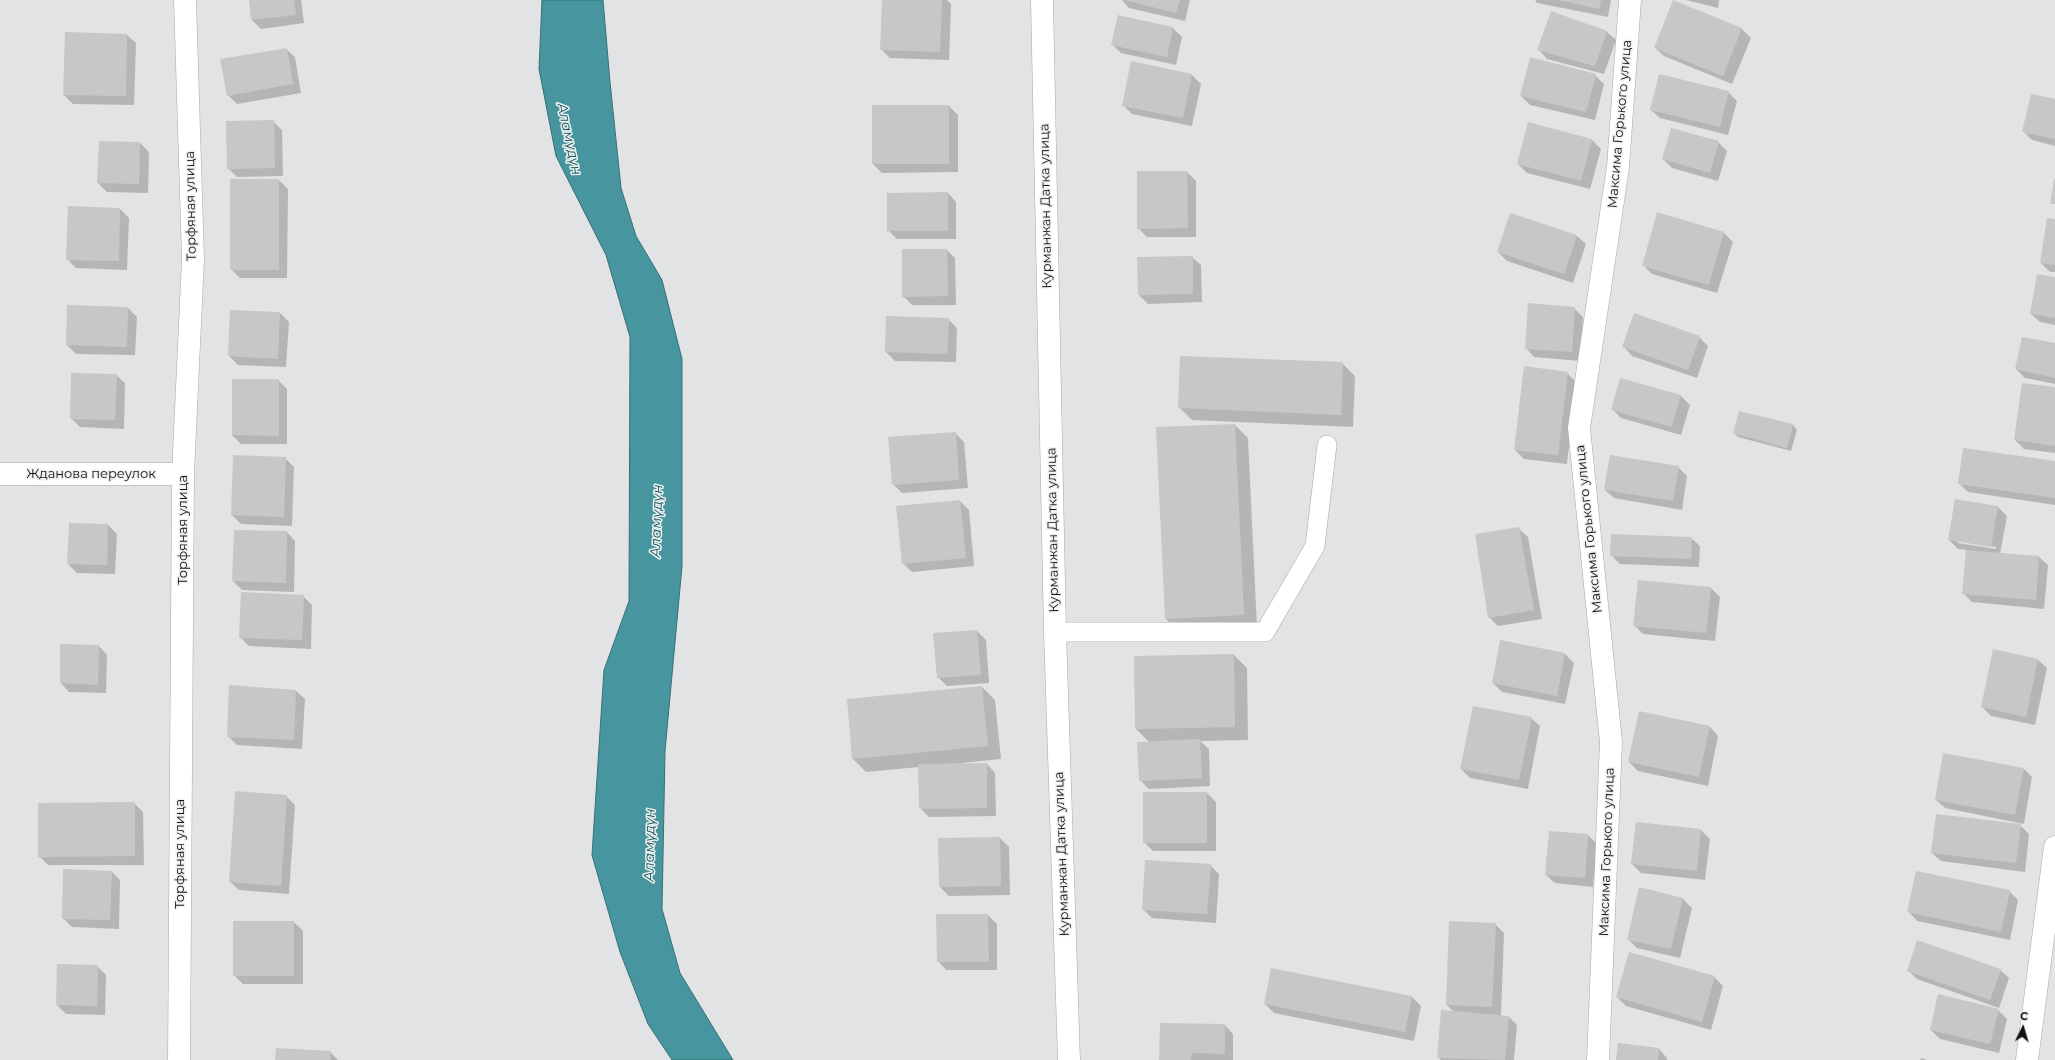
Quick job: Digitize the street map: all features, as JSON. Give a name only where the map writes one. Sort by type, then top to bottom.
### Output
[{"type":"street","name":"Торфяная улица","points":[[179,1060],[183,474],[193,259],[185,0]]},
{"type":"street","name":"Курманжан Датка улица","points":[[1042,0],[1055,632],[1069,1060]]},
{"type":"street","name":"Максима Горького улица","points":[[1598,1060],[1611,742],[1579,428],[1618,167],[1630,0]]},
{"type":"street","name":"Жданова переулок","points":[[0,474],[183,474]]},
{"type":"street","points":[[2027,1060],[2055,847]]},
{"type":"lane","points":[[1055,632],[1265,632],[1315,546],[1327,445]]},
{"type":"water","name":"Аламүдүн","points":[[542,0],[603,0],[621,188],[636,236],[662,280],[682,359],[682,566],[665,751],[662,909],[680,973],[733,1060],[672,1060],[648,1024],[620,952],[592,855],[604,670],[629,601],[630,337],[606,255],[556,156],[539,69]]},
{"type":"building","points":[[249,0],[294,0],[296,15],[251,20]]},
{"type":"building","points":[[882,0],[942,0],[940,52],[880,50]]},
{"type":"building","points":[[1125,0],[1180,0],[1176,13]]},
{"type":"building","points":[[1559,0],[1601,0],[1599,9]]},
{"type":"building","points":[[1673,0],[1742,28],[1723,76],[1654,48]]},
{"type":"building","points":[[1551,11],[1607,31],[1595,66],[1537,50]]},
{"type":"building","points":[[1118,15],[1173,27],[1167,57],[1111,45]]},
{"type":"building","points":[[65,32],[127,34],[126,96],[63,95]]},
{"type":"building","points":[[287,48],[293,84],[227,96],[220,59]]},
{"type":"building","points":[[1530,57],[1596,74],[1586,112],[1520,96]]},
{"type":"building","points":[[1131,61],[1192,74],[1183,118],[1122,106]]},
{"type":"building","points":[[1659,74],[1729,91],[1720,127],[1650,110]]},
{"type":"building","points":[[2031,94],[2055,99],[2055,139],[2022,132]]},
{"type":"building","points":[[872,105],[949,105],[949,164],[872,164]]},
{"type":"building","points":[[274,120],[275,168],[227,169],[226,121]]},
{"type":"building","points":[[1528,122],[1592,139],[1581,181],[1517,164]]},
{"type":"building","points":[[1671,128],[1719,141],[1710,173],[1662,159]]},
{"type":"building","points":[[99,141],[140,142],[139,184],[97,183]]},
{"type":"building","points":[[1137,171],[1187,171],[1188,228],[1137,229]]},
{"type":"building","points":[[230,179],[279,179],[279,270],[230,270]]},
{"type":"building","points":[[2054,179],[2055,204],[2050,204]]},
{"type":"building","points":[[948,192],[948,231],[887,231],[887,193]]},
{"type":"building","points":[[68,206],[120,208],[119,261],[66,260]]},
{"type":"building","points":[[1657,212],[1724,232],[1709,285],[1642,266]]},
{"type":"building","points":[[1510,213],[1577,235],[1564,274],[1497,252]]},
{"type":"building","points":[[2047,218],[2055,219],[2055,265],[2040,263]]},
{"type":"building","points":[[902,249],[947,249],[948,296],[902,297]]},
{"type":"building","points":[[1193,256],[1193,294],[1138,295],[1137,257]]},
{"type":"building","points":[[2037,274],[2055,277],[2055,318],[2030,314]]},
{"type":"building","points":[[1528,303],[1575,307],[1572,352],[1525,349]]},
{"type":"building","points":[[67,305],[128,307],[127,347],[66,345]]},
{"type":"building","points":[[230,310],[280,312],[278,359],[228,356]]},
{"type":"building","points":[[1634,313],[1700,336],[1688,370],[1622,347]]},
{"type":"building","points":[[886,316],[949,318],[947,354],[885,352]]},
{"type":"building","points":[[2022,337],[2055,343],[2055,378],[2015,369]]},
{"type":"building","points":[[1180,356],[1343,362],[1341,415],[1178,408]]},
{"type":"building","points":[[1524,366],[1568,372],[1558,455],[1514,450]]},
{"type":"building","points":[[71,373],[117,374],[115,420],[70,419]]},
{"type":"building","points":[[1620,378],[1681,395],[1672,427],[1611,410]]},
{"type":"building","points":[[232,379],[279,379],[279,436],[232,435]]},
{"type":"building","points":[[2022,383],[2055,387],[2055,446],[2014,440]]},
{"type":"building","points":[[1739,411],[1793,424],[1787,448],[1733,433]]},
{"type":"building","points":[[1235,424],[1244,615],[1165,619],[1156,427]]},
{"type":"building","points":[[956,432],[959,480],[892,485],[888,437]]},
{"type":"building","points":[[1963,448],[2055,461],[2055,498],[1958,484]]},
{"type":"building","points":[[233,455],[286,457],[284,517],[231,515]]},
{"type":"building","points":[[1610,455],[1679,466],[1673,501],[1604,490]]},
{"type":"building","points":[[1955,499],[1998,506],[1991,547],[1948,540]]},
{"type":"building","points":[[960,500],[966,558],[902,564],[896,506]]},
{"type":"building","points":[[69,523],[108,524],[107,565],[67,564]]},
{"type":"building","points":[[1519,527],[1534,610],[1488,618],[1475,534]]},
{"type":"building","points":[[234,530],[287,531],[286,583],[232,581]]},
{"type":"building","points":[[1611,534],[1692,537],[1691,559],[1610,556]]},
{"type":"building","points":[[1966,550],[2039,556],[2036,600],[1962,594]]},
{"type":"building","points":[[1638,580],[1711,587],[1706,633],[1633,626]]},
{"type":"building","points":[[241,592],[304,595],[302,640],[239,638]]},
{"type":"building","points":[[977,630],[981,675],[937,678],[933,633]]},
{"type":"building","points":[[1500,640],[1565,653],[1557,696],[1492,683]]},
{"type":"building","points":[[60,644],[99,645],[98,685],[60,683]]},
{"type":"building","points":[[1993,649],[2038,659],[2026,717],[1981,707]]},
{"type":"building","points":[[1234,654],[1235,727],[1135,729],[1134,656]]},
{"type":"building","points":[[229,685],[296,690],[294,740],[227,737]]},
{"type":"building","points":[[982,686],[988,746],[852,759],[847,699]]},
{"type":"building","points":[[1473,706],[1532,717],[1519,780],[1460,769]]},
{"type":"building","points":[[1639,711],[1710,726],[1699,777],[1628,762]]},
{"type":"building","points":[[1200,739],[1202,778],[1139,781],[1137,742]]},
{"type":"building","points":[[1943,753],[2024,768],[2015,815],[1935,800]]},
{"type":"building","points":[[987,763],[987,808],[919,809],[918,764]]},
{"type":"building","points":[[235,791],[287,795],[281,886],[229,882]]},
{"type":"building","points":[[1143,792],[1207,792],[1207,843],[1143,843]]},
{"type":"building","points":[[135,802],[135,856],[38,857],[38,803]]},
{"type":"building","points":[[1936,814],[2021,824],[2016,863],[1931,853]]},
{"type":"building","points":[[1636,822],[1701,829],[1697,871],[1631,864]]},
{"type":"building","points":[[1549,831],[1588,834],[1585,878],[1545,875]]},
{"type":"building","points":[[1000,837],[1001,886],[939,887],[938,838]]},
{"type":"building","points":[[1145,860],[1211,864],[1207,914],[1142,910]]},
{"type":"building","points":[[63,869],[112,871],[110,920],[62,919]]},
{"type":"building","points":[[1916,871],[2010,890],[2001,932],[1907,912]]},
{"type":"building","points":[[1639,887],[1683,898],[1671,949],[1627,940]]},
{"type":"building","points":[[936,914],[988,914],[989,962],[937,962]]},
{"type":"building","points":[[233,921],[294,921],[294,976],[233,976]]},
{"type":"building","points":[[1449,921],[1496,923],[1492,1007],[1446,1005]]},
{"type":"building","points":[[1917,940],[2001,969],[1990,1000],[1907,971]]},
{"type":"building","points":[[1629,952],[1715,976],[1702,1022],[1616,997]]},
{"type":"building","points":[[57,964],[98,965],[97,1006],[56,1005]]},
{"type":"building","points":[[1271,968],[1412,996],[1405,1032],[1264,1004]]},
{"type":"building","points":[[1938,994],[1999,1009],[1990,1044],[1930,1030]]},
{"type":"building","points":[[1441,1010],[1509,1016],[1505,1060],[1437,1058]]},
{"type":"building","points":[[1160,1023],[1225,1024],[1225,1054],[1192,1053],[1191,1060],[1159,1060]]},
{"type":"building","points":[[1618,1043],[1659,1048],[1658,1060],[1616,1060]]},
{"type":"building","points":[[276,1048],[331,1051],[330,1060],[275,1060]]}]
